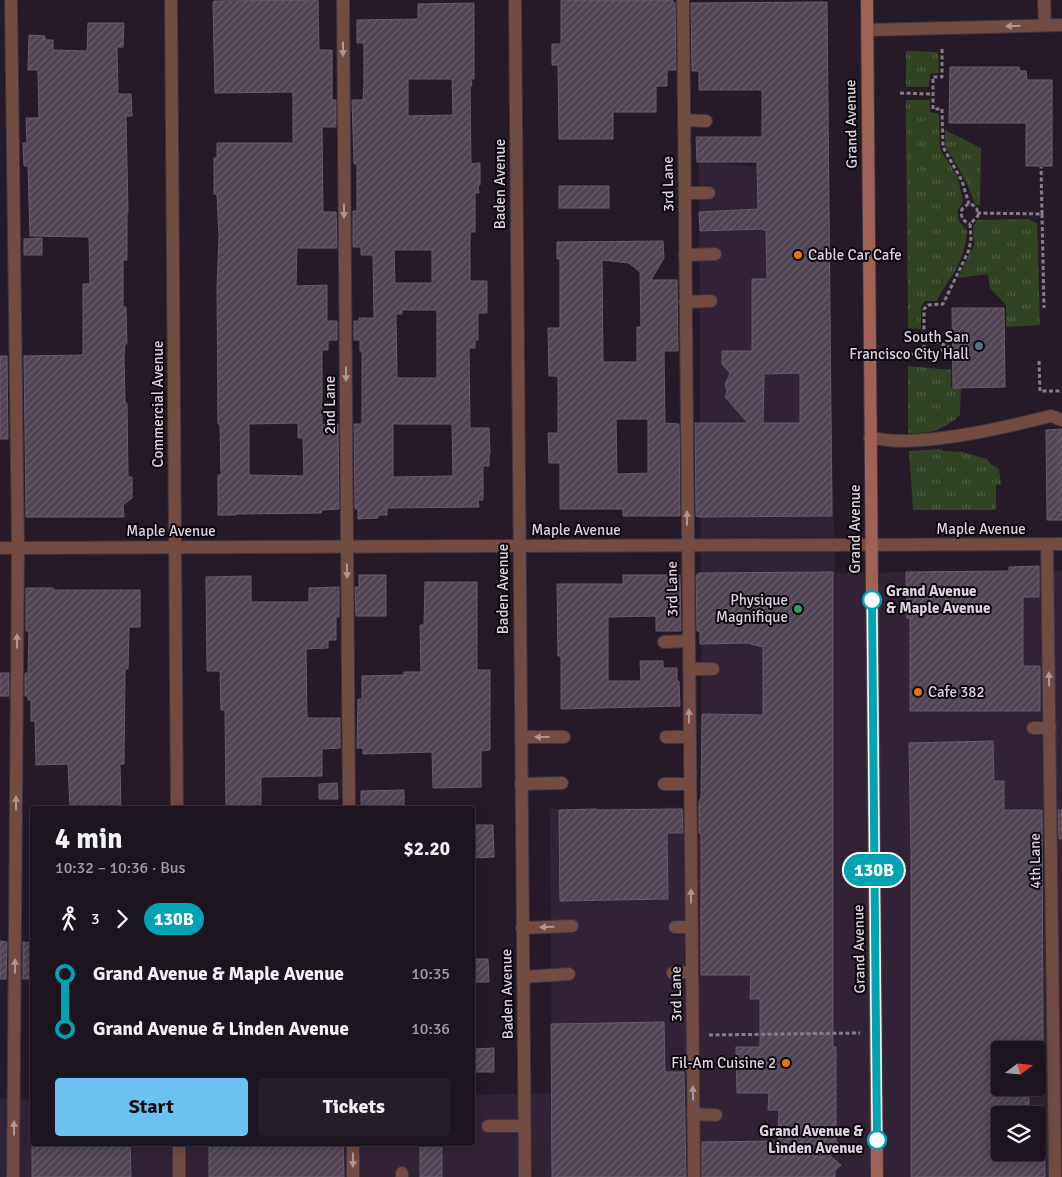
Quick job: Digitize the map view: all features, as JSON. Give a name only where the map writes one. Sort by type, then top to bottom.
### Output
[{"type":"main road","name":"Grand Avenue","points":[[867,0],[877,1177]]},
{"type":"street","points":[[11,0],[18,548],[13,1177]]},
{"type":"street","name":"Commercial Avenue","points":[[171,0],[177,806]]},
{"type":"street","name":"2nd Lane","points":[[343,0],[349,806]]},
{"type":"street","name":"Baden Avenue","points":[[515,0],[525,1177]]},
{"type":"street","name":"3rd Lane","points":[[683,0],[694,1177]]},
{"type":"street","points":[[1044,0],[1045,26]]},
{"type":"street","points":[[867,30],[1062,25]]},
{"type":"street","points":[[684,120],[706,121]]},
{"type":"street","points":[[685,193],[709,193]]},
{"type":"street","points":[[685,255],[715,254]]},
{"type":"street","points":[[686,302],[712,301]]},
{"type":"street","points":[[870,438],[900,441],[941,437],[1056,418]]},
{"type":"street","name":"Maple Avenue","points":[[0,548],[1062,544]]},
{"type":"street","name":"4th Lane","points":[[1048,545],[1050,728],[1045,778],[1055,1177]]},
{"type":"street","points":[[664,642],[688,641]]},
{"type":"street","points":[[689,668],[713,669]]},
{"type":"street","points":[[1033,728],[1050,728]]},
{"type":"street","points":[[521,737],[564,737]]},
{"type":"street","points":[[666,737],[689,737]]},
{"type":"street","points":[[521,784],[562,783]]},
{"type":"street","points":[[664,784],[690,784]]},
{"type":"street","points":[[522,928],[572,926]]},
{"type":"street","points":[[675,927],[691,927]]},
{"type":"street","points":[[673,973],[692,972]]},
{"type":"street","points":[[523,977],[569,974]]},
{"type":"street","points":[[693,1114],[716,1115]]},
{"type":"street","points":[[488,1126],[524,1126]]},
{"type":"street","points":[[179,1146],[180,1177]]},
{"type":"street","points":[[352,1146],[353,1177]]},
{"type":"path","points":[[924,354],[924,309],[928,305],[943,304],[969,250],[971,240],[970,224],[978,216],[973,205],[969,204],[962,181],[943,147],[942,110],[933,109],[933,78],[942,77],[942,49]]},
{"type":"path","points":[[900,93],[930,94]]},
{"type":"path","points":[[1041,167],[1044,308]]},
{"type":"path","points":[[969,204],[964,206],[961,213],[962,218],[970,224]]},
{"type":"path","points":[[977,212],[1042,214]]},
{"type":"path","points":[[903,340],[924,340],[950,347],[924,354],[903,354]]},
{"type":"path","points":[[1039,361],[1040,392],[1062,391]]},
{"type":"path","points":[[692,1036],[876,1033]]},
{"type":"shaded area","points":[[699,161],[826,174],[835,573],[1062,571],[1062,1177],[0,1177],[0,1099],[30,1099],[30,1146],[475,1146],[475,1095],[552,1093],[550,809],[702,807]]},
{"type":"green space","points":[[906,51],[938,52],[939,73],[930,74],[929,87],[906,87]]},
{"type":"green space","points":[[906,100],[930,100],[930,112],[939,114],[940,149],[958,178],[963,202],[957,211],[959,221],[967,231],[966,243],[960,260],[937,301],[925,301],[921,307],[921,329],[908,328]]},
{"type":"green space","points":[[945,130],[981,148],[980,206],[975,204],[966,181],[945,146]]},
{"type":"green space","points":[[1028,219],[1037,223],[1040,325],[1006,327],[1006,305],[990,288],[988,274],[958,278],[974,245],[973,227],[977,220]]},
{"type":"green space","points":[[908,366],[951,370],[951,387],[961,388],[960,415],[942,428],[923,433],[908,433]]},
{"type":"green space","points":[[940,449],[962,452],[987,459],[999,469],[1001,485],[996,485],[996,510],[913,510],[909,451]]},
{"type":"building","points":[[318,0],[319,50],[332,50],[332,100],[336,100],[336,127],[322,127],[323,212],[336,212],[337,248],[297,248],[296,286],[327,285],[327,321],[337,321],[337,340],[328,340],[328,350],[322,350],[322,425],[338,424],[339,509],[322,510],[321,513],[218,515],[218,475],[221,475],[220,424],[218,424],[217,286],[219,237],[217,194],[214,194],[214,158],[217,158],[217,143],[293,143],[293,92],[215,93],[214,1]],"holes":[[[298,423],[298,438],[303,438],[304,476],[249,475],[249,424]]]},
{"type":"building","points":[[561,0],[673,0],[673,3],[675,3],[676,70],[667,70],[667,86],[656,86],[656,112],[613,112],[613,139],[559,139],[558,65],[552,65],[552,44],[561,44]]},
{"type":"building","points":[[827,2],[832,516],[696,516],[695,423],[748,423],[725,397],[727,391],[725,385],[730,373],[722,364],[722,351],[752,351],[752,279],[767,279],[766,230],[700,231],[699,212],[758,209],[757,162],[697,162],[696,137],[762,137],[762,90],[699,90],[699,71],[692,71],[691,3]],"holes":[[[800,373],[800,423],[763,423],[764,374]]]},
{"type":"building","points":[[474,3],[474,79],[471,79],[472,86],[470,86],[471,164],[480,163],[480,185],[478,185],[479,193],[475,193],[475,232],[470,232],[470,281],[487,281],[487,313],[478,313],[478,340],[475,340],[475,348],[469,348],[470,428],[489,428],[489,466],[483,466],[483,500],[478,500],[479,507],[387,508],[387,515],[378,515],[378,518],[358,519],[358,509],[355,509],[354,424],[362,424],[362,351],[360,351],[360,340],[354,340],[354,321],[359,321],[359,318],[374,318],[373,255],[361,255],[361,247],[353,247],[353,211],[357,211],[357,164],[354,164],[352,100],[363,100],[364,83],[364,43],[357,43],[357,20],[418,19],[418,4]],"holes":[[[408,79],[452,79],[453,115],[408,116]],[[394,250],[432,250],[432,283],[395,283]],[[402,310],[437,310],[437,378],[397,378],[396,314],[402,314]],[[393,424],[452,424],[453,476],[393,477]]]},
{"type":"building","points":[[88,23],[124,23],[123,47],[117,47],[118,94],[131,94],[132,116],[126,116],[128,212],[127,260],[123,260],[123,307],[126,307],[127,344],[125,344],[124,356],[128,477],[132,477],[132,498],[123,505],[124,517],[26,517],[24,356],[83,355],[83,284],[90,284],[89,237],[30,236],[28,166],[24,166],[23,143],[27,143],[26,118],[39,118],[38,70],[28,70],[29,35],[45,36],[45,40],[53,40],[53,50],[87,51]]},
{"type":"building","points":[[950,67],[1019,67],[1020,71],[1026,71],[1027,80],[1052,80],[1052,166],[1026,166],[1026,123],[949,123]]},
{"type":"building","points":[[559,186],[609,186],[609,208],[559,208]]},
{"type":"building","points":[[42,238],[42,255],[24,255],[24,239]]},
{"type":"building","points":[[663,241],[664,258],[651,280],[677,280],[678,351],[664,351],[665,423],[679,424],[680,516],[623,516],[623,509],[560,509],[560,463],[549,463],[548,433],[558,433],[558,376],[549,376],[548,328],[560,328],[560,259],[557,259],[557,242]],"holes":[[[602,260],[629,263],[640,272],[641,327],[637,327],[637,362],[603,362]],[[616,419],[648,419],[648,473],[617,474]]]},
{"type":"building","points":[[952,308],[1004,308],[1005,387],[953,388]]},
{"type":"building","points":[[0,356],[7,356],[8,439],[0,439]]},
{"type":"building","points":[[1062,429],[1062,520],[1047,520],[1046,430]]},
{"type":"building","points":[[1039,566],[1039,597],[1023,597],[1023,666],[1040,666],[1040,711],[910,711],[910,618],[907,618],[906,572],[1009,571],[1009,567]]},
{"type":"building","points":[[833,572],[833,1047],[836,1047],[836,1141],[840,1146],[830,1156],[841,1165],[835,1170],[835,1177],[702,1177],[702,1142],[778,1141],[779,1110],[768,1110],[769,1093],[737,1093],[736,1047],[760,1047],[760,999],[750,999],[751,975],[701,975],[701,833],[699,833],[699,802],[701,797],[702,714],[763,715],[763,647],[747,643],[700,644],[700,631],[697,631],[696,575],[698,573]]},
{"type":"building","points":[[359,575],[386,575],[386,616],[356,616],[355,587],[359,587]]},
{"type":"building","points":[[623,575],[680,575],[681,631],[656,631],[656,616],[608,617],[608,681],[641,681],[640,661],[663,661],[663,668],[677,668],[680,706],[561,709],[561,656],[558,656],[557,584],[623,584]]},
{"type":"building","points":[[251,576],[251,602],[309,602],[309,588],[339,587],[339,617],[336,617],[336,640],[328,640],[328,648],[306,649],[307,718],[340,718],[340,748],[322,749],[322,776],[261,777],[261,806],[226,806],[225,710],[221,710],[220,671],[207,671],[206,577]]},
{"type":"building","points":[[425,582],[477,582],[477,670],[490,670],[490,750],[481,751],[481,787],[433,788],[432,752],[363,754],[363,748],[357,748],[358,699],[362,699],[362,676],[404,675],[404,672],[421,672],[420,625],[424,625]]},
{"type":"building","points":[[26,588],[53,588],[53,590],[140,590],[140,627],[129,627],[128,669],[125,669],[124,764],[120,764],[121,806],[70,806],[68,764],[36,765],[35,721],[31,721],[31,700],[28,700],[28,696],[25,696],[25,673],[28,673],[29,631],[26,631]]},
{"type":"building","points":[[0,673],[9,673],[9,696],[0,696]]},
{"type":"building","points":[[993,741],[994,781],[1004,781],[1004,810],[1042,810],[1043,1041],[991,1041],[991,1096],[1029,1096],[1029,1106],[991,1106],[991,1161],[1045,1161],[1045,1177],[911,1177],[909,743]]},
{"type":"building","points":[[337,783],[338,799],[319,799],[319,784]]},
{"type":"building","points":[[404,790],[404,806],[361,806],[361,791]]},
{"type":"building","points":[[682,809],[683,833],[667,833],[668,899],[560,901],[559,810]]},
{"type":"building","points":[[1058,810],[1062,810],[1062,839],[1059,839]]},
{"type":"building","points":[[475,825],[493,825],[494,857],[475,858]]},
{"type":"building","points":[[0,941],[7,942],[6,979],[0,979]]},
{"type":"building","points":[[23,942],[30,943],[30,979],[23,979]]},
{"type":"building","points":[[475,959],[488,959],[489,982],[475,982]]},
{"type":"building","points":[[664,1022],[665,1072],[684,1072],[686,1177],[552,1177],[551,1024]]},
{"type":"building","points":[[494,1048],[494,1072],[475,1072],[475,1049]]},
{"type":"building","points":[[32,1146],[130,1146],[131,1177],[32,1177]]},
{"type":"building","points":[[209,1146],[343,1146],[344,1177],[209,1177]]},
{"type":"building","points":[[420,1146],[442,1146],[442,1177],[420,1177]]},
{"type":"bus line","name":"130B","points":[[872,600],[877,1140]]},
{"type":"place","name":"Cable Car Cafe","points":[[798,255]]},
{"type":"place","name":"South San Francisco City Hall","points":[[979,346]]},
{"type":"place","name":"Grand Avenue & Maple Avenue","points":[[872,600]]},
{"type":"place","name":"Physique Magnifique","points":[[798,609]]},
{"type":"place","name":"Cafe 382","points":[[918,692]]},
{"type":"place","name":"Fil-Am Cuisine 2","points":[[786,1063]]},
{"type":"place","name":"Grand Avenue & Linden Avenue","points":[[877,1140]]}]
